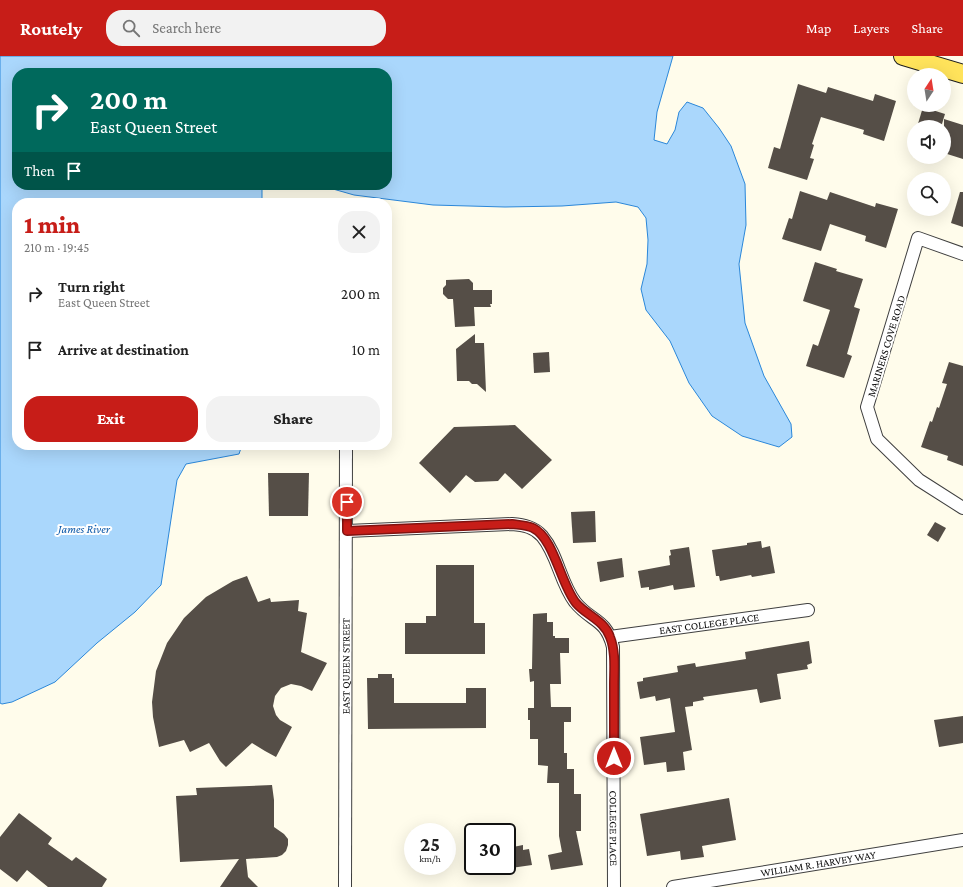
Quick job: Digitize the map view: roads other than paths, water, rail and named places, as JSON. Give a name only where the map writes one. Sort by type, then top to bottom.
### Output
[{"type":"main road","points":[[903,56],[963,74]]},
{"type":"street","name":"MARINERS COVE ROAD","points":[[963,254],[918,238],[867,407],[877,439],[918,480],[963,508]]},
{"type":"street","name":"EAST QUEEN STREET","points":[[346,450],[346,887]]},
{"type":"street","name":"COLLEGE PLACE","points":[[347,531],[512,524],[534,528],[542,536],[549,546],[576,603],[585,612],[603,625],[610,637],[614,657],[614,887]]},
{"type":"street","name":"EAST COLLEGE PLACE","points":[[610,637],[808,610]]},
{"type":"street","name":"WILLIAM R. HARVEY WAY","points":[[673,887],[963,840]]},
{"type":"water","name":"James River","points":[[0,56],[673,56],[657,112],[654,140],[667,144],[675,130],[679,112],[687,102],[703,108],[731,146],[745,184],[746,225],[739,264],[745,323],[764,376],[791,424],[792,437],[779,447],[742,436],[712,416],[689,383],[670,341],[646,310],[641,289],[647,264],[648,240],[646,218],[638,207],[616,202],[562,206],[505,207],[433,205],[392,200],[392,198],[354,195],[336,190],[392,190],[392,68],[12,68],[12,190],[262,190],[262,198],[12,198],[12,450],[240,450],[239,454],[186,464],[177,480],[161,585],[135,612],[97,643],[55,682],[12,702],[0,703]]}]
